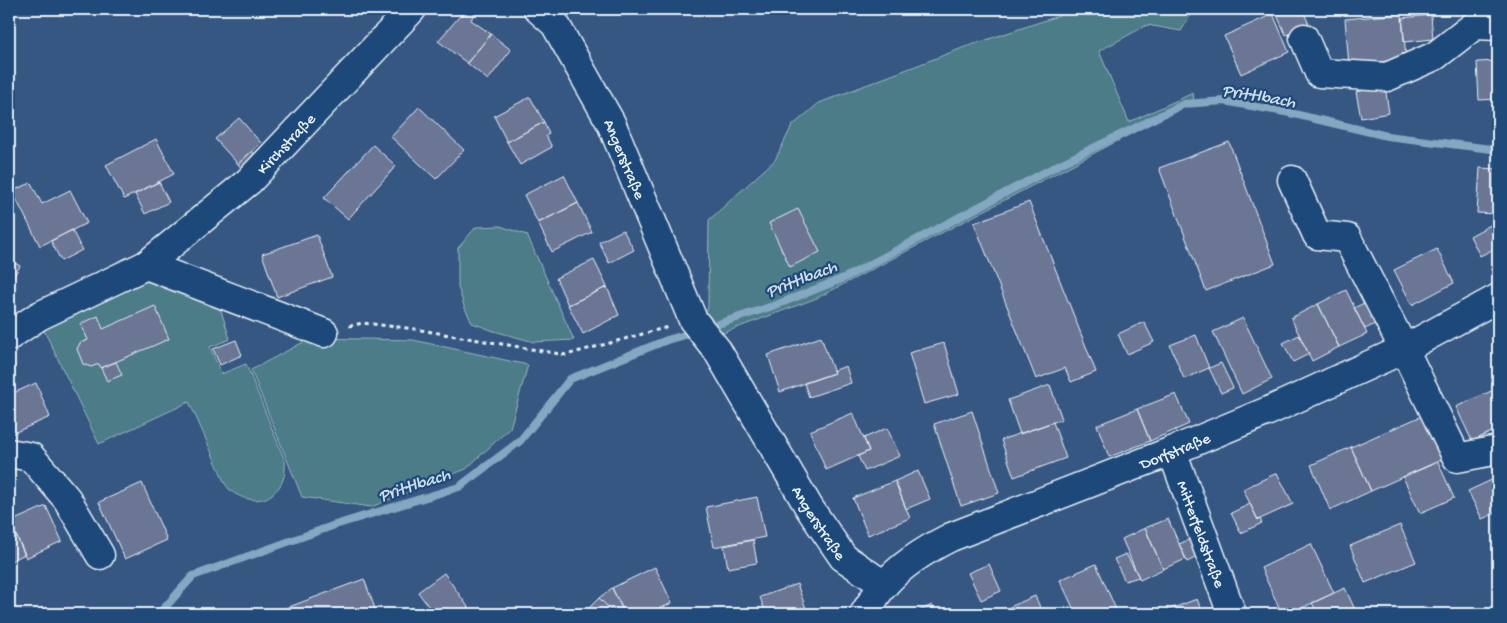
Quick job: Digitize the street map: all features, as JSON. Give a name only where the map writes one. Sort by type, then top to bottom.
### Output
[{"type":"street","name":"Kirchstraße","points":[[9,336],[39,316],[146,265],[249,181],[412,9]]},
{"type":"street","name":"Angerstraße","points":[[538,9],[555,24],[611,123],[693,320],[717,350],[810,508],[843,557],[884,585]]},
{"type":"street","points":[[1304,38],[1319,73],[1387,77],[1435,56],[1479,20]]},
{"type":"street","points":[[1292,180],[1317,235],[1347,238],[1457,458],[1498,450]]},
{"type":"street","points":[[146,265],[324,333]]},
{"type":"street","name":"Dorfstraße","points":[[864,614],[884,585],[910,560],[951,537],[1172,451],[1273,409],[1404,349],[1498,298]]},
{"type":"street","name":"Mitterfeldstraße","points":[[1172,451],[1232,614]]},
{"type":"street","points":[[9,453],[31,457],[68,499],[100,555]]},
{"type":"path","points":[[324,333],[363,323],[415,329],[566,355],[693,320]]},
{"type":"green space","points":[[1079,9],[1200,9],[1190,16],[1181,31],[1147,25],[1099,51],[1129,122],[1193,93],[1194,101],[817,298],[699,342],[700,330],[708,307],[709,220],[775,160],[792,126],[819,103],[965,47]]},
{"type":"green space","points":[[500,226],[527,235],[574,340],[534,342],[472,323],[458,287],[458,248],[476,227]]},
{"type":"green space","points":[[144,270],[218,301],[230,339],[210,347],[221,374],[246,364],[285,461],[285,471],[281,484],[275,492],[266,498],[255,500],[244,498],[227,487],[189,402],[99,444],[39,320]]},
{"type":"green space","points":[[311,338],[413,340],[528,365],[510,428],[466,469],[371,507],[302,497],[251,370]]},
{"type":"building","points":[[466,9],[471,9],[475,12],[471,20],[491,34],[467,63],[438,41]]},
{"type":"building","points":[[1280,9],[1302,9],[1309,24],[1286,35],[1275,11]]},
{"type":"building","points":[[1273,14],[1289,52],[1241,74],[1224,36]]},
{"type":"building","points":[[1402,14],[1406,59],[1349,65],[1345,19]]},
{"type":"building","points":[[1431,15],[1433,39],[1404,42],[1402,18]]},
{"type":"building","points":[[491,34],[511,50],[488,80],[467,63]]},
{"type":"building","points":[[1498,61],[1498,99],[1479,100],[1477,62]]},
{"type":"building","points":[[1385,86],[1389,113],[1361,118],[1356,92]]},
{"type":"building","points":[[530,97],[544,122],[507,142],[494,116]]},
{"type":"building","points":[[419,107],[464,150],[436,179],[391,137]]},
{"type":"building","points":[[239,118],[261,143],[238,164],[215,139]]},
{"type":"building","points":[[544,122],[549,134],[546,136],[552,147],[520,165],[507,142]]},
{"type":"building","points":[[156,139],[174,174],[124,199],[106,165]]},
{"type":"building","points":[[1229,142],[1275,264],[1206,291],[1159,168]]},
{"type":"building","points":[[373,145],[396,166],[348,219],[324,198]]},
{"type":"building","points":[[252,151],[261,161],[246,174],[238,164]]},
{"type":"building","points":[[1480,168],[1498,169],[1498,214],[1477,213]]},
{"type":"building","points":[[564,175],[578,203],[538,223],[524,195]]},
{"type":"building","points":[[159,182],[169,202],[145,214],[135,194]]},
{"type":"building","points":[[31,183],[42,204],[70,190],[87,223],[40,246],[12,191]]},
{"type":"building","points":[[1029,202],[1096,372],[1071,382],[1065,368],[1036,379],[974,223]]},
{"type":"building","points":[[578,203],[592,232],[552,252],[538,223]]},
{"type":"building","points":[[798,209],[820,252],[790,267],[769,223]]},
{"type":"building","points":[[1494,223],[1498,232],[1498,247],[1480,256],[1470,236]]},
{"type":"building","points":[[72,230],[82,250],[61,261],[51,241]]},
{"type":"building","points":[[623,230],[634,250],[609,263],[599,242]]},
{"type":"building","points":[[317,235],[332,277],[277,297],[262,254]]},
{"type":"building","points":[[1437,249],[1454,283],[1412,305],[1394,270]]},
{"type":"building","points":[[9,259],[20,266],[9,284]]},
{"type":"building","points":[[594,260],[607,287],[568,305],[556,278]]},
{"type":"building","points":[[607,287],[619,315],[583,334],[568,305]]},
{"type":"building","points":[[1346,290],[1367,334],[1339,347],[1318,304]]},
{"type":"building","points":[[1370,300],[1381,321],[1365,329],[1354,308]]},
{"type":"building","points":[[1318,304],[1339,347],[1312,361],[1291,318]]},
{"type":"building","points":[[155,306],[169,339],[101,368],[99,364],[91,367],[83,364],[77,349],[80,343],[88,340],[81,324],[98,316],[103,329]]},
{"type":"building","points":[[1243,318],[1272,379],[1242,394],[1213,332]]},
{"type":"building","points":[[1144,322],[1154,342],[1127,354],[1118,334]]},
{"type":"building","points":[[1196,335],[1209,368],[1184,379],[1170,345]]},
{"type":"building","points":[[1299,335],[1309,354],[1293,362],[1283,343]]},
{"type":"building","points":[[821,337],[834,373],[780,392],[768,355]]},
{"type":"building","points":[[236,340],[242,355],[220,365],[213,349]]},
{"type":"building","points":[[944,343],[959,394],[924,404],[909,353]]},
{"type":"building","points":[[116,362],[122,375],[107,381],[101,368]]},
{"type":"building","points":[[1221,363],[1233,388],[1221,393],[1209,368]]},
{"type":"building","points":[[846,366],[851,383],[809,397],[804,383],[834,373],[833,371]]},
{"type":"building","points":[[36,383],[50,417],[9,435],[9,395]]},
{"type":"building","points":[[1050,385],[1062,419],[1020,434],[1008,400]]},
{"type":"building","points":[[1498,388],[1498,429],[1472,441],[1456,407]]},
{"type":"building","points":[[1176,394],[1189,424],[1150,441],[1137,409]]},
{"type":"building","points":[[1137,409],[1150,441],[1109,457],[1097,425]]},
{"type":"building","points":[[972,411],[999,493],[961,506],[934,424]]},
{"type":"building","points":[[853,413],[869,451],[826,470],[810,431]]},
{"type":"building","points":[[1424,415],[1443,459],[1371,491],[1351,447]]},
{"type":"building","points":[[1053,422],[1066,458],[1014,477],[1001,440]]},
{"type":"building","points":[[887,428],[900,456],[865,471],[858,456],[869,451],[864,438]]},
{"type":"building","points":[[1351,447],[1371,491],[1330,510],[1311,465]]},
{"type":"building","points":[[1438,462],[1454,498],[1420,513],[1403,477]]},
{"type":"building","points":[[918,471],[930,499],[906,509],[895,481]]},
{"type":"building","points":[[1277,473],[1293,504],[1258,520],[1243,489]]},
{"type":"building","points":[[1498,477],[1498,512],[1482,519],[1468,491]]},
{"type":"building","points":[[895,481],[910,518],[868,535],[853,498]]},
{"type":"building","points":[[142,483],[167,540],[125,559],[99,502]]},
{"type":"building","points":[[757,497],[765,537],[714,547],[706,507]]},
{"type":"building","points":[[1250,504],[1258,520],[1260,519],[1262,523],[1241,533],[1231,513]]},
{"type":"building","points":[[46,506],[62,541],[26,558],[10,522]]},
{"type":"building","points":[[1168,519],[1186,559],[1163,569],[1145,528]]},
{"type":"building","points":[[9,520],[25,554],[9,562]]},
{"type":"building","points":[[1400,525],[1416,562],[1365,583],[1350,546]]},
{"type":"building","points":[[1145,528],[1163,569],[1140,580],[1122,539]]},
{"type":"building","points":[[1193,538],[1201,555],[1187,562],[1179,544]]},
{"type":"building","points":[[753,540],[757,563],[728,568],[724,546]]},
{"type":"building","points":[[1311,544],[1334,593],[1289,614],[1282,614],[1261,568]]},
{"type":"building","points":[[1126,554],[1139,577],[1125,581],[1114,559]]},
{"type":"building","points":[[989,564],[1001,591],[981,600],[968,573]]},
{"type":"building","points":[[1096,564],[1118,614],[1076,614],[1060,580]]},
{"type":"building","points":[[655,567],[672,603],[648,614],[625,614],[612,588]]},
{"type":"building","points":[[444,573],[473,614],[434,614],[418,592]]},
{"type":"building","points":[[364,579],[377,614],[270,614]]},
{"type":"building","points":[[797,584],[808,614],[766,614],[760,597]]},
{"type":"building","points":[[612,588],[625,614],[615,614],[599,598]]},
{"type":"building","points":[[1345,588],[1357,614],[1318,614],[1312,603]]},
{"type":"building","points":[[1035,596],[1043,614],[994,614]]},
{"type":"building","points":[[599,598],[615,614],[583,614]]},
{"type":"building","points":[[1197,599],[1203,614],[1157,614]]},
{"type":"building","points":[[932,605],[937,614],[912,614]]},
{"type":"waterway","name":"Prittlbach","points":[[706,328],[776,305],[844,278],[1062,163],[1184,104],[1224,101],[1290,113],[1387,136],[1491,149],[1498,147]]},
{"type":"waterway","name":"Prittlbach","points":[[159,614],[193,576],[335,525],[459,487],[520,441],[570,379],[667,340],[695,332]]}]
